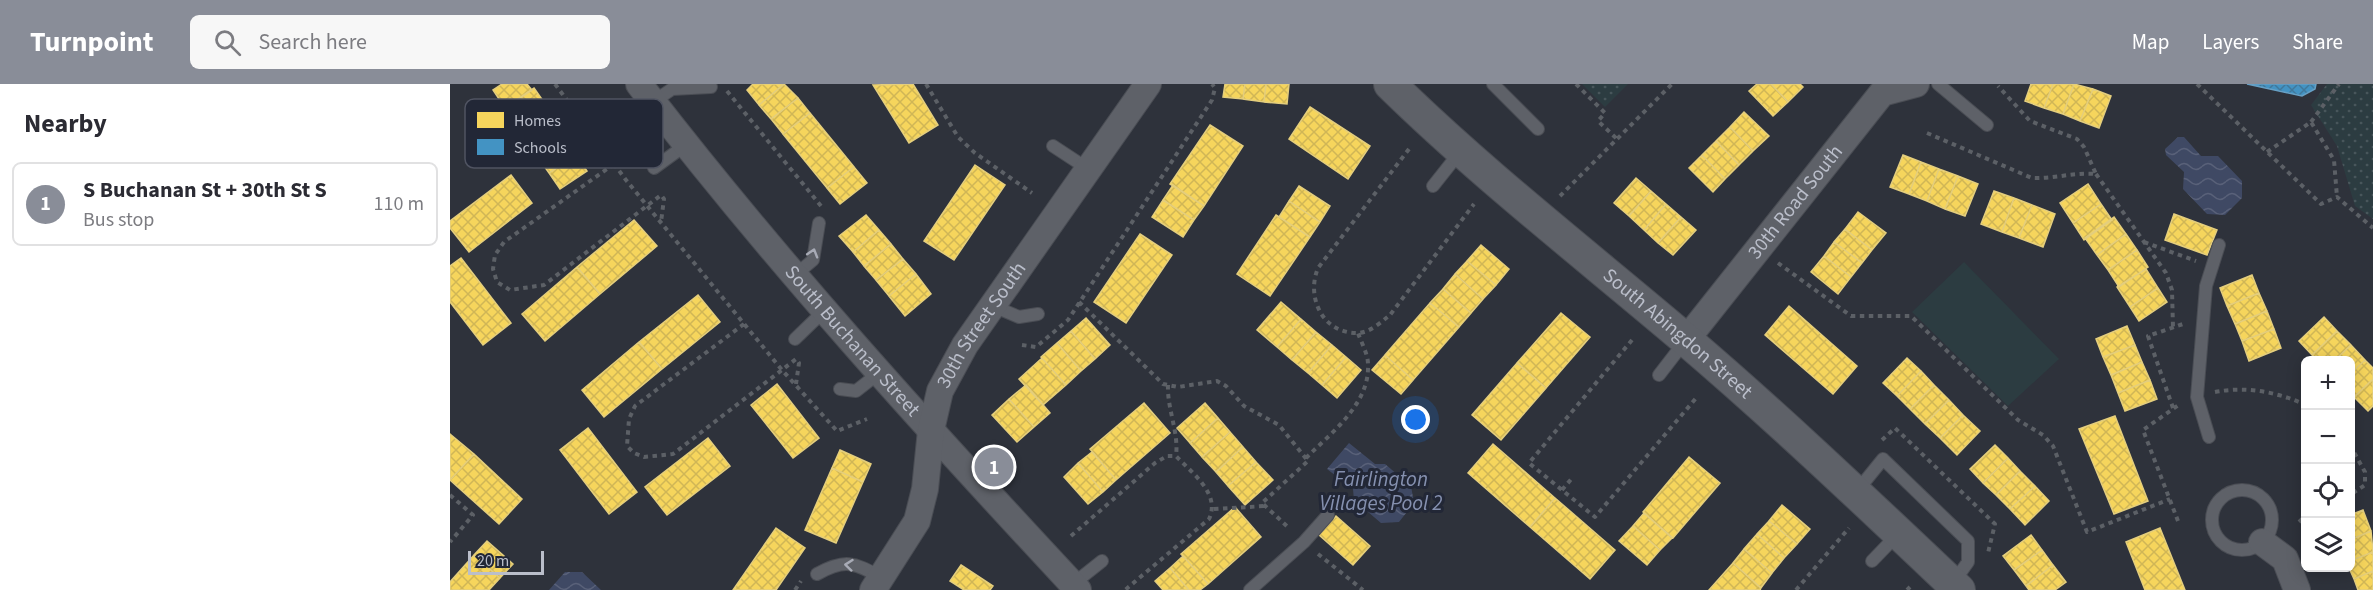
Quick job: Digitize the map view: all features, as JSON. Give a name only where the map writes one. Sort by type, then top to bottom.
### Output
[{"type":"street","name":"30th Street South","points":[[877,584],[917,520],[925,489],[931,430],[940,391],[965,345],[1148,84]]},
{"type":"street","name":"South Abingdon Street","points":[[1390,84],[1535,216],[1686,340],[1900,532],[1956,587]]},
{"type":"street","name":"30th Road South","points":[[1686,340],[1882,93],[1916,84]]},
{"type":"street","name":"South Buchanan Street","points":[[663,114],[794,276],[978,484],[1076,587]]},
{"type":"street","points":[[2262,542],[2285,559],[2297,590]]},
{"type":"lane","points":[[1493,84],[1538,129]]},
{"type":"lane","points":[[1938,84],[1987,125]]},
{"type":"lane","points":[[646,93],[717,85]]},
{"type":"lane","points":[[663,161],[687,144]]},
{"type":"lane","points":[[1053,146],[1088,169]]},
{"type":"lane","points":[[1433,186],[1462,150]]},
{"type":"lane","points":[[794,276],[813,260],[819,223]]},
{"type":"lane","points":[[2209,437],[2197,396],[2206,286],[2219,245]]},
{"type":"lane","points":[[993,306],[1019,317],[1038,314]]},
{"type":"lane","points":[[795,339],[825,310]]},
{"type":"lane","points":[[1659,375],[1686,340]]},
{"type":"lane","points":[[840,389],[856,391],[879,373]]},
{"type":"lane","points":[[1856,492],[1883,459],[1968,541],[1968,562],[1956,587]]},
{"type":"lane","points":[[2243,490],[2261,497],[2268,504],[2272,521],[2262,542],[2254,547],[2236,549],[2220,539],[2212,522],[2217,504],[2224,496],[2243,490]]},
{"type":"lane","points":[[1250,590],[1304,542],[1328,515]]},
{"type":"lane","points":[[1872,561],[1900,532]]},
{"type":"lane","points":[[1076,587],[1102,561]]},
{"type":"lane","points":[[817,574],[835,564],[855,563],[877,584]]},
{"type":"path","points":[[555,84],[566,99]]},
{"type":"path","points":[[926,84],[958,137],[975,153],[1032,193]]},
{"type":"path","points":[[1022,345],[1036,348],[1068,320],[1212,100],[1215,88],[1212,84]]},
{"type":"path","points":[[1576,84],[1605,113],[1598,121],[1617,139]]},
{"type":"path","points":[[1560,196],[1672,84]]},
{"type":"path","points":[[2197,84],[2321,204],[2337,197]]},
{"type":"path","points":[[2267,152],[2311,122],[2338,84]]},
{"type":"path","points":[[717,85],[824,209]]},
{"type":"path","points":[[1998,86],[2030,121],[2077,140],[2084,147],[2096,174],[2166,273],[2172,290],[2173,327]]},
{"type":"path","points":[[2311,122],[2334,159],[2337,197],[2373,228]]},
{"type":"path","points":[[1927,133],[2032,178],[2050,179],[2083,173],[2096,174]]},
{"type":"path","points":[[1409,149],[1318,268],[1312,281],[1318,312],[1335,327],[1358,333],[1377,326],[1390,315],[1474,204]]},
{"type":"path","points":[[608,168],[504,242],[495,255],[493,270],[497,282],[510,290],[544,285],[661,195],[664,199],[661,222]]},
{"type":"path","points":[[617,168],[782,370],[837,431],[867,419]]},
{"type":"path","points":[[2144,242],[2212,267]]},
{"type":"path","points":[[1776,262],[1851,316],[1911,316],[2018,420],[2043,435],[2053,446],[2087,532],[2170,499]]},
{"type":"path","points":[[1079,302],[1163,384],[1178,387],[1217,381],[1226,386],[1244,406],[1279,426],[1308,461],[1262,503],[1304,542],[1363,590]]},
{"type":"path","points":[[2173,408],[2148,336],[2203,318]]},
{"type":"path","points":[[744,324],[635,406],[628,419],[627,446],[634,453],[644,457],[673,454],[796,359],[799,363],[796,385]]},
{"type":"path","points":[[1306,458],[1349,415],[1366,386],[1369,362],[1358,333]]},
{"type":"path","points":[[1632,340],[1529,464],[1595,517],[1697,397]]},
{"type":"path","points":[[1125,590],[1209,519],[1214,509],[1211,496],[1176,456],[1177,446],[1167,403],[1168,385]]},
{"type":"path","points":[[1879,442],[1895,429],[1995,524],[1988,556]]},
{"type":"path","points":[[2355,454],[2365,472],[2365,485],[2355,492]]},
{"type":"path","points":[[1071,536],[1155,464],[1167,456],[1176,456]]},
{"type":"path","points":[[1562,490],[1573,477]]},
{"type":"path","points":[[450,495],[473,515],[450,542]]},
{"type":"path","points":[[1214,509],[1265,506]]},
{"type":"path","points":[[2299,522],[2303,518]]},
{"type":"path","points":[[1796,590],[1849,528]]},
{"type":"shaded area","points":[[1582,84],[1628,84],[1605,107]]},
{"type":"shaded area","points":[[2327,84],[2373,84],[2373,219],[2355,206],[2337,146],[2311,105]]},
{"type":"shaded area","points":[[1964,262],[2059,359],[2008,406],[1912,312]]},
{"type":"water","points":[[2178,137],[2184,137],[2201,156],[2218,156],[2242,181],[2242,198],[2225,215],[2207,214],[2183,189],[2184,172],[2166,155],[2165,149]]},
{"type":"water","name":"Fairlington Villages Pool 2","points":[[1349,443],[1375,464],[1385,464],[1411,486],[1414,503],[1399,522],[1381,523],[1354,500],[1353,489],[1327,469]]},
{"type":"water","points":[[565,572],[582,572],[601,590],[549,590]]},
{"type":"building: Homes","points":[[502,84],[527,84],[532,90],[518,99],[499,99],[493,90]]},
{"type":"building: Homes","points":[[753,84],[784,84],[759,105],[747,90]]},
{"type":"building: Homes","points":[[784,84],[798,98],[771,119],[759,105]]},
{"type":"building: Homes","points":[[913,84],[938,125],[909,143],[873,85]]},
{"type":"building: Homes","points":[[1225,84],[1245,84],[1243,99],[1223,97]]},
{"type":"building: Homes","points":[[1245,84],[1266,84],[1264,102],[1243,99]]},
{"type":"building: Homes","points":[[1266,84],[1289,84],[1287,104],[1264,102]]},
{"type":"building: Homes","points":[[1757,84],[1771,84],[1788,102],[1773,116],[1749,91]]},
{"type":"building: Homes","points":[[1771,84],[1800,84],[1803,87],[1788,102]]},
{"type":"building: Homes","points":[[2031,84],[2053,84],[2044,108],[2025,101]]},
{"type":"building: Homes","points":[[2053,84],[2074,84],[2063,114],[2044,108]]},
{"type":"building: Homes","points":[[2074,84],[2093,89],[2080,121],[2063,114]]},
{"type":"building: Homes","points":[[534,88],[542,99],[518,99]]},
{"type":"building: Homes","points":[[2093,89],[2111,96],[2099,128],[2080,121]]},
{"type":"building: Homes","points":[[798,98],[810,113],[783,134],[771,119]]},
{"type":"building: Homes","points":[[1310,107],[1370,146],[1348,179],[1289,139]]},
{"type":"building: Homes","points":[[1744,112],[1769,136],[1753,151],[1730,127]]},
{"type":"building: Homes","points":[[810,113],[854,167],[827,188],[783,134]]},
{"type":"building: Homes","points":[[1210,125],[1243,146],[1204,206],[1170,184]]},
{"type":"building: Homes","points":[[1730,127],[1753,151],[1739,165],[1716,141]]},
{"type":"building: Homes","points":[[1716,141],[1739,165],[1725,179],[1702,155]]},
{"type":"building: Homes","points":[[1702,155],[1725,179],[1713,192],[1689,168]]},
{"type":"building: Homes","points":[[1903,155],[1921,162],[1909,194],[1890,187]]},
{"type":"building: Homes","points":[[1921,162],[1939,169],[1927,201],[1909,194]]},
{"type":"building: Homes","points":[[975,165],[1005,185],[954,260],[924,241]]},
{"type":"building: Homes","points":[[854,167],[867,183],[840,204],[827,188]]},
{"type":"building: Homes","points":[[545,168],[556,168],[549,173]]},
{"type":"building: Homes","points":[[556,168],[585,168],[587,171],[560,189],[549,173]]},
{"type":"building: Homes","points":[[1939,169],[1958,176],[1945,209],[1927,201]]},
{"type":"building: Homes","points":[[511,175],[532,203],[469,252],[450,228],[450,221]]},
{"type":"building: Homes","points":[[1958,176],[1978,184],[1965,216],[1945,209]]},
{"type":"building: Homes","points":[[1636,178],[1651,191],[1629,216],[1614,203]]},
{"type":"building: Homes","points":[[2088,184],[2101,204],[2073,223],[2060,203]]},
{"type":"building: Homes","points":[[1173,185],[1204,206],[1194,220],[1163,200]]},
{"type":"building: Homes","points":[[1299,186],[1330,206],[1320,222],[1289,201]]},
{"type":"building: Homes","points":[[1651,191],[1666,204],[1644,230],[1629,216]]},
{"type":"building: Homes","points":[[1994,191],[2014,198],[2002,232],[1981,224]]},
{"type":"building: Homes","points":[[2014,198],[2032,205],[2019,238],[2002,232]]},
{"type":"building: Homes","points":[[1163,200],[1194,220],[1183,237],[1152,217]]},
{"type":"building: Homes","points":[[1289,201],[1320,222],[1310,237],[1279,217]]},
{"type":"building: Homes","points":[[1666,204],[1681,217],[1658,243],[1644,230]]},
{"type":"building: Homes","points":[[2101,204],[2112,220],[2084,240],[2073,223]]},
{"type":"building: Homes","points":[[2032,205],[2055,214],[2043,247],[2019,238]]},
{"type":"building: Homes","points":[[1858,212],[1886,233],[1872,250],[1845,229]]},
{"type":"building: Homes","points":[[2174,214],[2217,230],[2207,255],[2165,240]]},
{"type":"building: Homes","points":[[866,215],[879,230],[853,252],[839,236]]},
{"type":"building: Homes","points":[[1276,215],[1310,237],[1270,296],[1237,274]]},
{"type":"building: Homes","points":[[1681,217],[1696,230],[1673,255],[1658,243]]},
{"type":"building: Homes","points":[[2114,217],[2126,234],[2097,255],[2085,238]]},
{"type":"building: Homes","points":[[634,220],[657,246],[600,294],[577,267]]},
{"type":"building: Homes","points":[[1845,229],[1872,250],[1862,263],[1834,242]]},
{"type":"building: Homes","points":[[879,230],[891,244],[864,266],[853,252]]},
{"type":"building: Homes","points":[[1140,234],[1172,255],[1126,323],[1094,302]]},
{"type":"building: Homes","points":[[2126,234],[2137,250],[2108,270],[2097,255]]},
{"type":"building: Homes","points":[[1834,242],[1862,263],[1851,277],[1824,256]]},
{"type":"building: Homes","points":[[891,244],[903,259],[876,280],[864,266]]},
{"type":"building: Homes","points":[[1481,245],[1509,269],[1496,285],[1467,261]]},
{"type":"building: Homes","points":[[2137,250],[2148,267],[2119,287],[2108,270]]},
{"type":"building: Homes","points":[[1824,256],[1851,277],[1838,294],[1811,272]]},
{"type":"building: Homes","points":[[461,258],[511,323],[483,345],[450,302],[450,266]]},
{"type":"building: Homes","points":[[903,259],[916,274],[889,296],[876,280]]},
{"type":"building: Homes","points":[[1467,261],[1496,285],[1483,299],[1455,274]]},
{"type":"building: Homes","points":[[577,267],[600,294],[545,341],[522,314]]},
{"type":"building: Homes","points":[[2146,269],[2158,288],[2130,307],[2117,287]]},
{"type":"building: Homes","points":[[916,274],[931,294],[905,316],[889,296]]},
{"type":"building: Homes","points":[[1455,274],[1483,299],[1471,313],[1443,289]]},
{"type":"building: Homes","points":[[2252,275],[2259,293],[2227,306],[2220,288]]},
{"type":"building: Homes","points":[[2158,288],[2167,302],[2139,321],[2130,307]]},
{"type":"building: Homes","points":[[1443,289],[1471,313],[1459,327],[1430,303]]},
{"type":"building: Homes","points":[[2259,293],[2267,311],[2235,324],[2227,306]]},
{"type":"building: Homes","points":[[698,295],[720,322],[662,369],[639,342]]},
{"type":"building: Homes","points":[[1281,302],[1301,319],[1277,347],[1257,330]]},
{"type":"building: Homes","points":[[1430,303],[1459,327],[1413,380],[1385,355]]},
{"type":"building: Homes","points":[[1789,306],[1857,366],[1833,394],[1765,335]]},
{"type":"building: Homes","points":[[2267,311],[2274,329],[2242,341],[2235,324]]},
{"type":"building: Homes","points":[[1561,313],[1590,337],[1546,388],[1517,363]]},
{"type":"building: Homes","points":[[2324,317],[2337,331],[2312,355],[2299,341]]},
{"type":"building: Homes","points":[[1086,318],[1110,345],[1095,359],[1071,331]]},
{"type":"building: Homes","points":[[1301,319],[1316,332],[1292,360],[1277,347]]},
{"type":"building: Homes","points":[[2127,326],[2135,345],[2103,357],[2096,339]]},
{"type":"building: Homes","points":[[2274,329],[2281,348],[2249,361],[2242,341]]},
{"type":"building: Homes","points":[[1071,331],[1095,359],[1081,371],[1057,343]]},
{"type":"building: Homes","points":[[2337,331],[2351,345],[2339,356],[2312,355]]},
{"type":"building: Homes","points":[[1316,332],[1332,345],[1308,373],[1292,360]]},
{"type":"building: Homes","points":[[639,342],[662,369],[604,417],[582,390]]},
{"type":"building: Homes","points":[[1057,343],[1081,371],[1066,385],[1041,357]]},
{"type":"building: Homes","points":[[1332,345],[1346,357],[1322,385],[1308,373]]},
{"type":"building: Homes","points":[[2135,345],[2142,362],[2111,375],[2103,357]]},
{"type":"building: Homes","points":[[2351,345],[2365,360],[2355,369],[2355,356],[2339,356]]},
{"type":"building: Homes","points":[[1385,355],[1413,380],[1401,394],[1372,370]]},
{"type":"building: Homes","points":[[1346,357],[1361,370],[1337,398],[1322,385]]},
{"type":"building: Homes","points":[[1042,358],[1066,385],[1043,405],[1019,379]]},
{"type":"building: Homes","points":[[1907,358],[1921,371],[1897,396],[1883,383]]},
{"type":"building: Homes","points":[[2365,360],[2373,368],[2373,379],[2355,396],[2355,369]]},
{"type":"building: Homes","points":[[2142,362],[2150,380],[2118,393],[2111,375]]},
{"type":"building: Homes","points":[[1517,363],[1546,388],[1501,440],[1472,415]]},
{"type":"building: Homes","points":[[1921,371],[1934,385],[1910,409],[1897,396]]},
{"type":"building: Homes","points":[[2373,379],[2373,406],[2368,411],[2355,396]]},
{"type":"building: Homes","points":[[2150,380],[2157,399],[2125,411],[2118,393]]},
{"type":"building: Homes","points":[[777,384],[819,438],[793,458],[751,405]]},
{"type":"building: Homes","points":[[1026,385],[1050,413],[1034,427],[1009,399]]},
{"type":"building: Homes","points":[[1934,385],[1949,400],[1925,424],[1910,409]]},
{"type":"building: Homes","points":[[1009,399],[1034,427],[1017,442],[992,415]]},
{"type":"building: Homes","points":[[1949,400],[1963,415],[1940,438],[1925,424]]},
{"type":"building: Homes","points":[[1144,403],[1170,433],[1116,480],[1090,449]]},
{"type":"building: Homes","points":[[1205,403],[1218,418],[1190,443],[1177,428]]},
{"type":"building: Homes","points":[[1963,415],[1980,431],[1957,455],[1940,438]]},
{"type":"building: Homes","points":[[2115,416],[2148,501],[2114,514],[2079,429]]},
{"type":"building: Homes","points":[[1218,418],[1230,432],[1202,457],[1190,443]]},
{"type":"building: Homes","points":[[588,428],[637,492],[609,514],[560,450]]},
{"type":"building: Homes","points":[[1230,432],[1243,447],[1216,472],[1202,457]]},
{"type":"building: Homes","points":[[450,434],[474,454],[450,480]]},
{"type":"building: Homes","points":[[708,438],[730,466],[667,515],[645,487]]},
{"type":"building: Homes","points":[[1493,444],[1555,498],[1530,527],[1468,473]]},
{"type":"building: Homes","points":[[1995,445],[2008,458],[1983,483],[1970,469]]},
{"type":"building: Homes","points":[[1243,447],[1256,462],[1228,486],[1216,472]]},
{"type":"building: Homes","points":[[840,450],[871,464],[863,482],[832,468]]},
{"type":"building: Homes","points":[[1092,452],[1116,480],[1103,492],[1078,463]]},
{"type":"building: Homes","points":[[474,454],[522,499],[499,524],[450,480]]},
{"type":"building: Homes","points":[[1689,457],[1720,483],[1673,538],[1643,512]]},
{"type":"building: Homes","points":[[2008,458],[2020,471],[1996,495],[1983,483]]},
{"type":"building: Homes","points":[[1256,462],[1273,480],[1245,505],[1228,486]]},
{"type":"building: Homes","points":[[1078,463],[1103,492],[1088,504],[1064,477]]},
{"type":"building: Homes","points":[[832,468],[863,482],[836,543],[805,530]]},
{"type":"building: Homes","points":[[2020,471],[2035,486],[2010,509],[1996,495]]},
{"type":"building: Homes","points":[[2035,486],[2049,501],[2025,525],[2010,509]]},
{"type":"building: Homes","points":[[1555,498],[1615,550],[1590,579],[1530,527]]},
{"type":"building: Homes","points":[[1782,505],[1810,529],[1797,544],[1769,521]]},
{"type":"building: Homes","points":[[1235,507],[1261,537],[1208,584],[1181,554]]},
{"type":"building: Homes","points":[[2363,510],[2371,531],[2355,538],[2355,518],[2355,513]]},
{"type":"building: Homes","points":[[1644,513],[1672,538],[1660,550],[1633,526]]},
{"type":"building: Homes","points":[[1336,516],[1370,546],[1353,565],[1319,535]]},
{"type":"building: Homes","points":[[1769,521],[1797,544],[1784,558],[1757,534]]},
{"type":"building: Homes","points":[[1633,526],[1660,550],[1647,565],[1619,541]]},
{"type":"building: Homes","points":[[776,528],[805,548],[776,590],[733,590]]},
{"type":"building: Homes","points":[[2160,528],[2185,590],[2145,590],[2126,542]]},
{"type":"building: Homes","points":[[2371,531],[2373,552],[2355,559],[2355,538]]},
{"type":"building: Homes","points":[[1757,534],[1784,558],[1772,573],[1744,549]]},
{"type":"building: Homes","points":[[2031,535],[2042,550],[2014,570],[2003,556]]},
{"type":"building: Homes","points":[[487,541],[513,564],[500,578],[474,555]]},
{"type":"building: Homes","points":[[1744,549],[1772,573],[1761,588],[1733,563]]},
{"type":"building: Homes","points":[[2042,550],[2053,565],[2026,586],[2014,570]]},
{"type":"building: Homes","points":[[2373,552],[2373,571],[2354,579],[2351,572],[2355,572],[2355,559]]},
{"type":"building: Homes","points":[[474,555],[500,578],[489,590],[450,590],[450,582]]},
{"type":"building: Homes","points":[[1183,556],[1208,584],[1200,590],[1189,590],[1170,568]]},
{"type":"building: Homes","points":[[1733,563],[1761,588],[1760,590],[1709,590]]},
{"type":"building: Homes","points":[[961,565],[993,586],[990,590],[964,590],[950,581]]},
{"type":"building: Homes","points":[[2053,565],[2066,582],[2055,590],[2029,590],[2026,586]]},
{"type":"building: Homes","points":[[1170,568],[1189,590],[1163,590],[1155,581]]},
{"type":"building: Homes","points":[[2373,571],[2373,590],[2358,590],[2354,579]]},
{"type":"building: Schools","points":[[2247,84],[2316,84],[2315,89],[2302,96]]},
{"type":"place","name":"S Buchanan St + 30th St S","points":[[994,467]]}]
